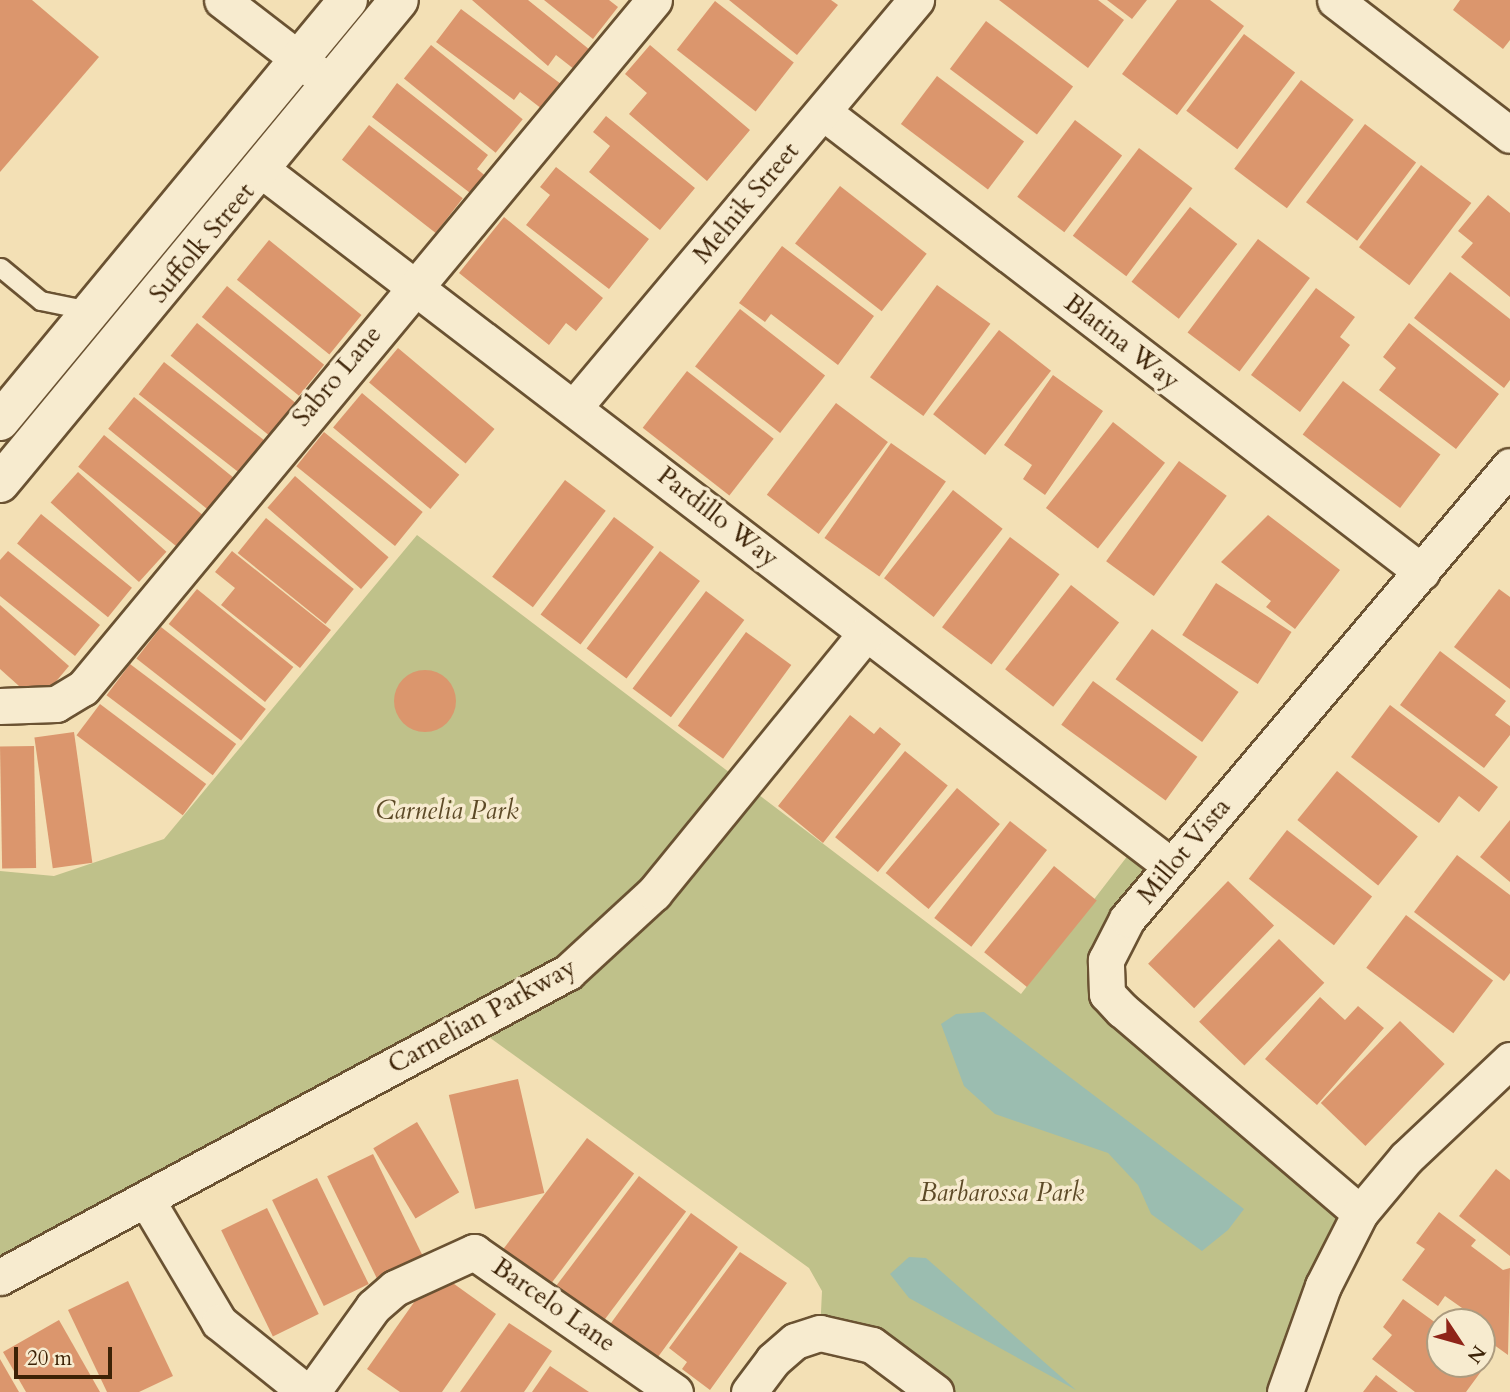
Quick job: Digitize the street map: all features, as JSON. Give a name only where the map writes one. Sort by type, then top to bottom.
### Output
[{"type":"street","points":[[222,0],[329,83]]},
{"type":"street","name":"Suffolk Street","points":[[0,421],[348,0]]},
{"type":"street","name":"Suffolk Street","points":[[0,483],[263,171],[329,83],[399,0]]},
{"type":"street","name":"Sabro Lane","points":[[0,706],[56,704],[83,688],[413,286],[654,0]]},
{"type":"street","name":"Melnik Street","points":[[576,405],[916,0]]},
{"type":"street","points":[[1335,0],[1510,135]]},
{"type":"street","name":"Blatina Way","points":[[823,112],[1422,572]]},
{"type":"street","name":"Pardillo Way","points":[[263,171],[413,286],[576,405],[865,634],[1171,866]]},
{"type":"street","name":"Millot Vista","points":[[1360,1213],[1107,994],[1103,978],[1114,939],[1171,866],[1510,466]]},
{"type":"street","name":"Carnelian Parkway","points":[[0,1277],[568,972],[654,893],[865,634]]},
{"type":"street","points":[[1285,1392],[1323,1286],[1360,1213],[1406,1158],[1510,1059]]},
{"type":"street","points":[[146,1199],[229,1334],[306,1392]]},
{"type":"street","name":"Barcelo Lane","points":[[313,1392],[373,1307],[395,1288],[474,1252],[675,1392]]},
{"type":"street","points":[[749,1392],[773,1360],[795,1341],[820,1334],[872,1345],[935,1392]]},
{"type":"lane","points":[[1,268],[41,301],[92,312]]},
{"type":"green space","points":[[417,535],[1021,994],[1139,841],[1171,866],[1103,978],[1360,1213],[1285,1392],[935,1392],[820,1333],[822,1291],[809,1268],[471,1024],[0,1277],[0,871],[54,876],[164,839]]},
{"type":"shaded area","points":[[984,1012],[1244,1209],[1228,1230],[1202,1251],[1151,1214],[1138,1185],[1108,1153],[995,1114],[964,1086],[941,1024],[956,1014]]},
{"type":"shaded area","points":[[909,1257],[926,1258],[1076,1390],[909,1298],[890,1274]]},
{"type":"building","points":[[0,0],[32,0],[99,57],[0,172]]},
{"type":"building","points":[[472,0],[528,0],[595,54],[579,73],[556,55],[548,66]]},
{"type":"building","points":[[544,0],[609,0],[618,7],[593,39]]},
{"type":"building","points":[[729,0],[831,0],[838,5],[797,55]]},
{"type":"building","points":[[999,0],[1098,0],[1124,20],[1088,68]]},
{"type":"building","points":[[1107,0],[1147,0],[1132,19]]},
{"type":"building","points":[[1177,0],[1210,0],[1244,26],[1177,115],[1122,74]]},
{"type":"building","points":[[1460,0],[1510,0],[1510,40],[1503,49],[1453,10]]},
{"type":"building","points":[[715,1],[794,63],[756,111],[677,50]]},
{"type":"building","points":[[461,9],[561,84],[542,109],[520,92],[514,100],[436,42]]},
{"type":"building","points":[[986,21],[1073,87],[1037,135],[950,69]]},
{"type":"building","points":[[1244,34],[1295,73],[1237,149],[1186,111]]},
{"type":"building","points":[[431,45],[523,119],[496,153],[404,78]]},
{"type":"building","points":[[650,45],[750,130],[707,181],[629,114],[647,93],[625,74]]},
{"type":"building","points":[[937,76],[1024,142],[988,190],[901,124]]},
{"type":"building","points":[[1301,80],[1354,120],[1287,208],[1234,169]]},
{"type":"building","points":[[397,83],[488,155],[477,169],[488,178],[474,196],[372,117]]},
{"type":"building","points":[[606,116],[695,188],[660,230],[589,172],[610,146],[593,132]]},
{"type":"building","points":[[1075,120],[1122,156],[1064,232],[1017,197]]},
{"type":"building","points":[[1365,124],[1416,163],[1357,241],[1306,202]]},
{"type":"building","points":[[369,125],[463,198],[436,233],[342,160]]},
{"type":"building","points":[[1139,148],[1193,188],[1126,276],[1073,236]]},
{"type":"building","points":[[1421,165],[1471,203],[1409,285],[1359,247]]},
{"type":"building","points":[[556,167],[649,239],[609,289],[526,225],[550,195],[540,187]]},
{"type":"building","points":[[840,186],[927,254],[882,311],[795,244]]},
{"type":"building","points":[[1488,195],[1510,213],[1510,297],[1461,257],[1473,243],[1458,231]]},
{"type":"building","points":[[1190,207],[1237,244],[1179,319],[1132,282]]},
{"type":"building","points":[[504,217],[603,298],[576,331],[566,323],[549,345],[459,273]]},
{"type":"building","points":[[1258,239],[1310,278],[1239,372],[1188,332]]},
{"type":"building","points":[[269,240],[361,315],[329,355],[237,280]]},
{"type":"building","points":[[782,246],[874,316],[838,365],[771,314],[765,322],[739,303]]},
{"type":"building","points":[[1450,272],[1510,319],[1510,380],[1504,388],[1414,318]]},
{"type":"building","points":[[937,285],[990,324],[923,416],[870,377]]},
{"type":"building","points":[[227,286],[324,365],[299,396],[202,317]]},
{"type":"building","points":[[1316,288],[1355,317],[1340,337],[1350,345],[1300,412],[1251,375]]},
{"type":"building","points":[[740,309],[825,375],[780,433],[695,367]]},
{"type":"building","points":[[197,323],[296,403],[269,436],[171,356]]},
{"type":"building","points":[[1409,323],[1499,394],[1456,449],[1379,390],[1396,368],[1383,357]]},
{"type":"building","points":[[999,330],[1051,371],[985,455],[933,414]]},
{"type":"building","points":[[398,348],[495,429],[466,463],[369,382]]},
{"type":"building","points":[[164,362],[266,442],[241,474],[139,394]]},
{"type":"building","points":[[687,371],[774,439],[729,495],[643,428]]},
{"type":"building","points":[[1053,375],[1103,411],[1045,495],[1023,479],[1032,465],[1004,445]]},
{"type":"building","points":[[1343,381],[1440,454],[1400,508],[1303,435]]},
{"type":"building","points":[[362,393],[459,475],[430,509],[333,427]]},
{"type":"building","points":[[134,397],[236,479],[210,511],[108,429]]},
{"type":"building","points":[[836,403],[888,442],[819,534],[767,495]]},
{"type":"building","points":[[1113,422],[1165,463],[1098,549],[1046,508]]},
{"type":"building","points":[[324,432],[423,512],[395,546],[296,466]]},
{"type":"building","points":[[104,435],[204,516],[178,548],[78,467]]},
{"type":"building","points":[[891,443],[946,481],[879,576],[824,538]]},
{"type":"building","points":[[1179,461],[1227,496],[1154,596],[1106,561]]},
{"type":"building","points":[[78,472],[166,552],[139,582],[51,502]]},
{"type":"building","points":[[295,476],[389,557],[361,589],[267,508]]},
{"type":"building","points":[[565,480],[606,511],[533,607],[492,577]]},
{"type":"building","points":[[953,490],[1003,529],[934,617],[884,578]]},
{"type":"building","points":[[41,514],[132,588],[108,617],[17,544]]},
{"type":"building","points":[[1268,515],[1340,570],[1295,629],[1266,607],[1271,601],[1221,562]]},
{"type":"building","points":[[614,517],[654,547],[581,645],[541,614]]},
{"type":"building","points":[[266,518],[354,589],[325,624],[238,553]]},
{"type":"building","points":[[1010,537],[1060,574],[992,665],[942,627]]},
{"type":"building","points":[[8,551],[100,625],[75,656],[0,596],[0,560]]},
{"type":"building","points":[[232,551],[331,630],[300,668],[221,605],[235,588],[215,572]]},
{"type":"building","points":[[660,551],[700,581],[627,679],[587,648]]},
{"type":"building","points":[[1216,583],[1291,632],[1258,684],[1182,635]]},
{"type":"building","points":[[1071,585],[1119,623],[1053,707],[1005,669]]},
{"type":"building","points":[[197,589],[293,667],[265,702],[169,624]]},
{"type":"building","points":[[1499,589],[1510,597],[1510,689],[1454,647]]},
{"type":"building","points":[[706,591],[744,620],[671,717],[633,688]]},
{"type":"building","points":[[0,605],[69,666],[38,703],[0,669]]},
{"type":"building","points":[[161,627],[266,709],[241,740],[136,659]]},
{"type":"building","points":[[1152,629],[1239,692],[1202,742],[1116,679]]},
{"type":"building","points":[[746,632],[791,665],[723,759],[678,726]]},
{"type":"building","points":[[1440,651],[1506,701],[1495,715],[1510,726],[1510,735],[1484,768],[1400,705]]},
{"type":"building","points":[[130,664],[236,744],[213,775],[107,695]]},
{"type":"building","points":[[425,670],[437,672],[447,679],[454,689],[454,713],[447,723],[437,730],[425,732],[413,730],[403,723],[396,713],[394,701],[396,689],[403,679],[413,672]]},
{"type":"building","points":[[1093,681],[1197,757],[1166,801],[1061,725]]},
{"type":"building","points":[[100,704],[206,784],[183,815],[77,735]]},
{"type":"building","points":[[1390,705],[1498,787],[1479,812],[1459,796],[1439,823],[1351,757]]},
{"type":"building","points":[[850,715],[874,734],[880,727],[901,744],[823,843],[778,806]]},
{"type":"building","points":[[74,732],[92,863],[53,868],[34,738]]},
{"type":"building","points":[[34,746],[36,868],[2,869],[0,747]]},
{"type":"building","points":[[905,751],[948,786],[878,872],[835,837]]},
{"type":"building","points":[[1337,771],[1418,836],[1378,885],[1297,820]]},
{"type":"building","points":[[957,788],[1000,824],[929,909],[886,873]]},
{"type":"building","points":[[1510,820],[1510,882],[1480,857]]},
{"type":"building","points":[[1010,821],[1047,850],[971,947],[934,918]]},
{"type":"building","points":[[1287,830],[1372,896],[1334,945],[1249,879]]},
{"type":"building","points":[[1457,855],[1510,895],[1510,973],[1504,981],[1414,912]]},
{"type":"building","points":[[1054,866],[1097,901],[1027,987],[984,952]]},
{"type":"building","points":[[1228,881],[1274,925],[1194,1008],[1148,964]]},
{"type":"building","points":[[1406,915],[1493,981],[1453,1033],[1366,968]]},
{"type":"building","points":[[1279,939],[1324,983],[1244,1065],[1199,1022]]},
{"type":"building","points":[[1320,997],[1345,1020],[1358,1006],[1384,1028],[1317,1105],[1265,1059]]},
{"type":"building","points":[[1400,1021],[1445,1064],[1365,1146],[1321,1103]]},
{"type":"building","points":[[518,1079],[544,1193],[475,1209],[449,1095]]},
{"type":"building","points":[[417,1122],[459,1192],[416,1219],[373,1148]]},
{"type":"building","points":[[587,1138],[634,1174],[550,1285],[503,1250]]},
{"type":"building","points":[[373,1154],[425,1260],[379,1282],[327,1176]]},
{"type":"building","points":[[1496,1169],[1510,1180],[1510,1256],[1459,1216]]},
{"type":"building","points":[[639,1176],[686,1212],[601,1324],[554,1289]]},
{"type":"building","points":[[317,1178],[369,1284],[324,1306],[272,1200]]},
{"type":"building","points":[[267,1208],[319,1314],[273,1336],[221,1230]]},
{"type":"building","points":[[1439,1212],[1476,1240],[1471,1246],[1503,1270],[1510,1268],[1508,1355],[1496,1346],[1496,1308],[1462,1308],[1445,1296],[1438,1306],[1402,1280],[1425,1249],[1416,1243]]},
{"type":"building","points":[[691,1213],[738,1247],[656,1360],[609,1326]]},
{"type":"building","points":[[740,1252],[787,1283],[710,1390],[682,1369],[687,1362],[669,1348]]},
{"type":"building","points":[[436,1271],[496,1314],[442,1392],[400,1392],[367,1369]]},
{"type":"building","points":[[128,1281],[173,1376],[139,1392],[107,1392],[68,1310]]},
{"type":"building","points":[[1403,1299],[1426,1316],[1426,1378],[1476,1378],[1466,1392],[1415,1392],[1372,1359],[1392,1335],[1383,1327]]},
{"type":"building","points":[[59,1320],[100,1392],[26,1392],[3,1352]]},
{"type":"building","points":[[509,1323],[552,1351],[524,1392],[460,1392]]},
{"type":"building","points":[[0,1359],[19,1392],[0,1392]]},
{"type":"building","points":[[550,1366],[589,1392],[532,1392]]},
{"type":"building","points":[[1376,1375],[1398,1392],[1363,1392]]},
{"type":"park label","name":"Carnelia Park","points":[[447,811]]},
{"type":"park label","name":"Barbarossa Park","points":[[1002,1193]]}]
